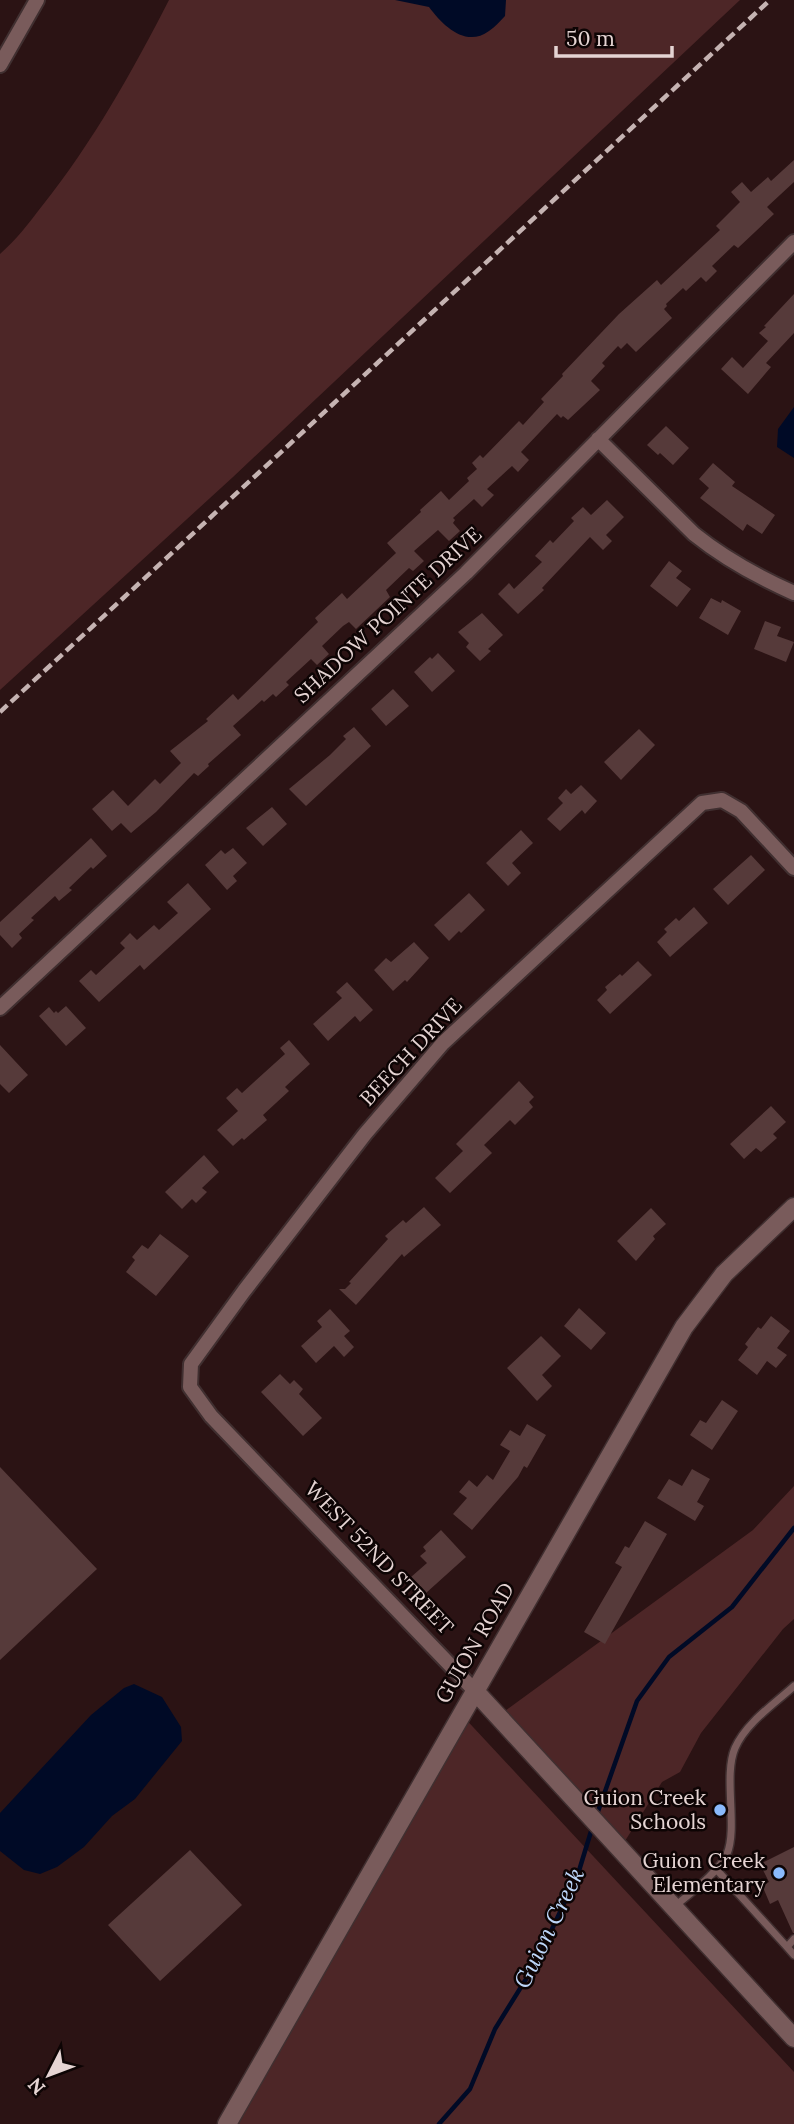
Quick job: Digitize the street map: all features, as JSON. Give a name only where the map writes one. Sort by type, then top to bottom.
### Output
[{"type":"street","points":[[0,65],[37,0]]},
{"type":"street","name":"SHADOW POINTE DRIVE","points":[[0,1008],[462,577],[794,242]]},
{"type":"street","points":[[598,439],[710,547],[759,577],[794,593]]},
{"type":"street","name":"BEECH DRIVE","points":[[190,1387],[191,1363],[365,1134],[425,1061],[702,803],[722,800],[741,811],[794,868]]},
{"type":"street","name":"GUION ROAD","points":[[227,2124],[474,1690],[696,1308],[724,1274],[794,1207]]},
{"type":"street","name":"WEST 52ND STREET","points":[[190,1387],[211,1416],[474,1690],[794,2038]]},
{"type":"lane","points":[[674,1908],[716,1869],[727,1853],[734,1751],[746,1731],[794,1686]]},
{"type":"lane","points":[[716,1869],[794,1955]]},
{"type":"lane","points":[[787,1947],[794,1939]]},
{"type":"shaded area","points":[[169,0],[740,0],[233,477],[0,690],[0,254],[61,182],[95,132]]},
{"type":"shaded area","points":[[794,1486],[794,1619],[783,1629],[701,1733],[680,1772],[662,1782],[620,1849],[498,1716],[753,1530]]},
{"type":"shaded area","points":[[460,1713],[794,2072],[794,2124],[223,2124]]},
{"type":"water","points":[[395,0],[506,0],[505,16],[480,36],[464,36],[448,27],[429,7]]},
{"type":"water","points":[[794,407],[794,458],[777,447],[778,429]]},
{"type":"water","points":[[134,1684],[162,1697],[181,1727],[182,1741],[135,1799],[112,1816],[84,1847],[57,1867],[40,1874],[24,1870],[0,1851],[0,1813],[91,1715],[124,1688]]},
{"type":"building","points":[[794,160],[794,182],[767,207],[774,214],[738,248],[734,245],[712,266],[717,271],[706,282],[701,277],[686,291],[683,288],[666,304],[664,309],[672,318],[636,352],[627,343],[621,349],[618,346],[602,363],[605,366],[591,381],[600,390],[568,420],[557,414],[521,452],[529,460],[518,472],[512,466],[487,489],[494,495],[482,507],[474,499],[453,518],[453,523],[460,531],[449,541],[438,530],[414,551],[424,561],[413,571],[409,568],[386,590],[390,597],[356,629],[349,622],[343,626],[322,646],[329,654],[317,665],[311,659],[286,682],[289,685],[276,697],[273,694],[264,702],[262,700],[233,726],[241,735],[208,764],[209,766],[198,776],[194,773],[131,833],[121,823],[112,831],[92,809],[113,790],[128,806],[155,779],[160,784],[181,763],[170,751],[208,721],[206,719],[233,694],[238,700],[318,622],[315,618],[342,593],[347,599],[396,553],[387,543],[421,512],[420,510],[441,491],[449,500],[469,481],[467,478],[477,469],[472,463],[480,455],[483,458],[519,421],[523,425],[544,402],[541,399],[562,374],[619,314],[657,280],[661,285],[720,230],[716,226],[740,202],[731,192],[742,182],[751,192],[768,177],[771,181]]},
{"type":"building","points":[[794,294],[794,333],[766,363],[771,367],[748,394],[721,369],[732,357],[743,368],[768,341],[759,333]]},
{"type":"building","points":[[666,426],[689,448],[673,465],[647,445]]},
{"type":"building","points":[[713,463],[735,482],[732,486],[775,515],[762,534],[747,524],[743,531],[700,498],[709,488],[699,479]]},
{"type":"building","points":[[607,500],[624,517],[606,535],[612,541],[603,550],[590,537],[542,588],[544,590],[518,614],[498,594],[509,583],[514,589],[542,562],[535,556],[550,540],[553,543],[574,521],[571,518],[583,507],[591,515]]},
{"type":"building","points":[[669,561],[682,571],[676,578],[691,589],[677,607],[650,586]]},
{"type":"building","points":[[711,598],[721,603],[722,600],[741,611],[728,635],[699,618]]},
{"type":"building","points":[[482,613],[503,635],[480,661],[466,647],[469,643],[458,632]]},
{"type":"building","points":[[765,621],[781,627],[777,636],[794,642],[786,662],[754,649]]},
{"type":"building","points":[[438,653],[455,671],[432,692],[414,672]]},
{"type":"building","points":[[393,689],[409,706],[386,726],[371,709]]},
{"type":"building","points":[[354,727],[371,746],[306,806],[289,789],[330,755],[346,739],[343,736]]},
{"type":"building","points":[[639,729],[655,745],[621,780],[604,762]]},
{"type":"building","points":[[581,785],[597,801],[585,814],[582,810],[560,831],[547,819],[563,803],[558,798],[566,789],[571,794]]},
{"type":"building","points":[[272,807],[287,824],[263,846],[246,828]]},
{"type":"building","points":[[521,830],[533,843],[512,863],[521,873],[508,886],[486,863]]},
{"type":"building","points":[[91,838],[107,856],[93,869],[91,867],[59,901],[55,896],[31,918],[34,920],[19,934],[22,938],[12,948],[0,935],[0,922]]},
{"type":"building","points":[[233,848],[247,863],[233,876],[237,881],[227,890],[205,865],[221,850],[225,854]]},
{"type":"building","points":[[751,855],[765,870],[728,905],[713,889]]},
{"type":"building","points":[[188,883],[211,909],[144,970],[140,965],[99,1002],[79,981],[91,970],[96,975],[125,948],[120,943],[130,933],[137,940],[154,925],[159,930],[178,913],[167,902]]},
{"type":"building","points":[[469,893],[485,910],[449,941],[434,925]]},
{"type":"building","points":[[694,907],[708,923],[670,957],[657,942],[667,932],[664,929],[676,918],[679,921]]},
{"type":"building","points":[[414,942],[429,958],[407,982],[405,980],[393,991],[374,970],[386,958],[391,962]]},
{"type":"building","points":[[638,961],[652,975],[610,1014],[597,1000],[607,990],[605,987]]},
{"type":"building","points":[[347,982],[373,1010],[360,1022],[355,1016],[328,1041],[313,1024],[342,998],[336,992]]},
{"type":"building","points":[[66,1006],[86,1028],[66,1046],[39,1016],[49,1007],[54,1013],[58,1013]]},
{"type":"building","points":[[289,1040],[310,1064],[285,1087],[289,1091],[263,1115],[267,1120],[233,1146],[217,1130],[238,1111],[226,1098],[237,1088],[242,1093],[285,1054],[280,1048]]},
{"type":"building","points":[[0,1045],[28,1075],[9,1093],[0,1084]]},
{"type":"building","points":[[519,1081],[534,1097],[529,1102],[533,1107],[515,1125],[510,1120],[484,1145],[492,1153],[450,1193],[435,1178],[463,1151],[456,1144]]},
{"type":"building","points":[[771,1106],[786,1122],[773,1134],[777,1138],[761,1152],[756,1148],[744,1159],[730,1144]]},
{"type":"building","points":[[204,1155],[219,1172],[202,1188],[207,1192],[196,1203],[192,1199],[182,1209],[165,1192]]},
{"type":"building","points":[[424,1207],[441,1225],[404,1257],[402,1254],[356,1305],[339,1289],[345,1289],[351,1283],[349,1282],[388,1239],[385,1236]]},
{"type":"building","points":[[651,1208],[666,1224],[653,1236],[655,1239],[636,1261],[617,1241]]},
{"type":"building","points":[[160,1234],[189,1256],[156,1296],[126,1272],[135,1260],[132,1257],[142,1245],[148,1249]]},
{"type":"building","points":[[579,1308],[606,1333],[591,1350],[564,1326]]},
{"type":"building","points":[[330,1309],[350,1331],[344,1336],[354,1347],[344,1357],[334,1346],[316,1363],[301,1346],[322,1327],[317,1321]]},
{"type":"building","points":[[771,1316],[790,1331],[777,1348],[787,1355],[776,1368],[767,1361],[757,1375],[738,1360],[748,1347],[745,1344]]},
{"type":"building","points":[[541,1336],[561,1356],[542,1375],[552,1386],[537,1401],[507,1368]]},
{"type":"building","points":[[280,1374],[290,1384],[294,1380],[303,1389],[299,1394],[322,1418],[303,1436],[261,1392]]},
{"type":"building","points":[[722,1400],[738,1411],[712,1450],[690,1435],[700,1420],[706,1423]]},
{"type":"building","points":[[527,1424],[546,1435],[527,1468],[524,1466],[518,1477],[472,1530],[453,1514],[467,1498],[459,1492],[469,1480],[477,1487],[487,1475],[493,1480],[510,1451],[500,1445],[510,1430],[520,1436]]},
{"type":"building","points":[[0,1467],[97,1569],[0,1660]]},
{"type":"building","points":[[692,1469],[710,1479],[697,1502],[704,1506],[695,1521],[657,1498],[669,1479],[682,1486]]},
{"type":"building","points":[[645,1521],[667,1534],[605,1644],[584,1632],[622,1567],[615,1563],[625,1546],[629,1548]]},
{"type":"building","points":[[441,1530],[466,1557],[426,1593],[411,1577],[427,1563],[420,1556],[426,1551],[423,1547]]},
{"type":"building","name":"Guion Creek Elementary","points":[[794,1847],[793,1933],[778,1900],[770,1904],[762,1885],[769,1882],[760,1864]]},
{"type":"building","points":[[190,1850],[242,1905],[160,1981],[108,1925]]},
{"type":"waterway","name":"Guion Creek","points":[[596,1817],[637,1701],[669,1657],[732,1607],[794,1528]]},
{"type":"waterway","name":"Guion Creek","points":[[439,2124],[470,2089],[495,2029],[536,1963],[578,1874],[593,1825]]},
{"type":"railway","points":[[0,712],[770,0]]},
{"type":"place","name":"Guion Creek Schools","points":[[720,1810]]},
{"type":"place","name":"Guion Creek Elementary","points":[[779,1873]]}]
